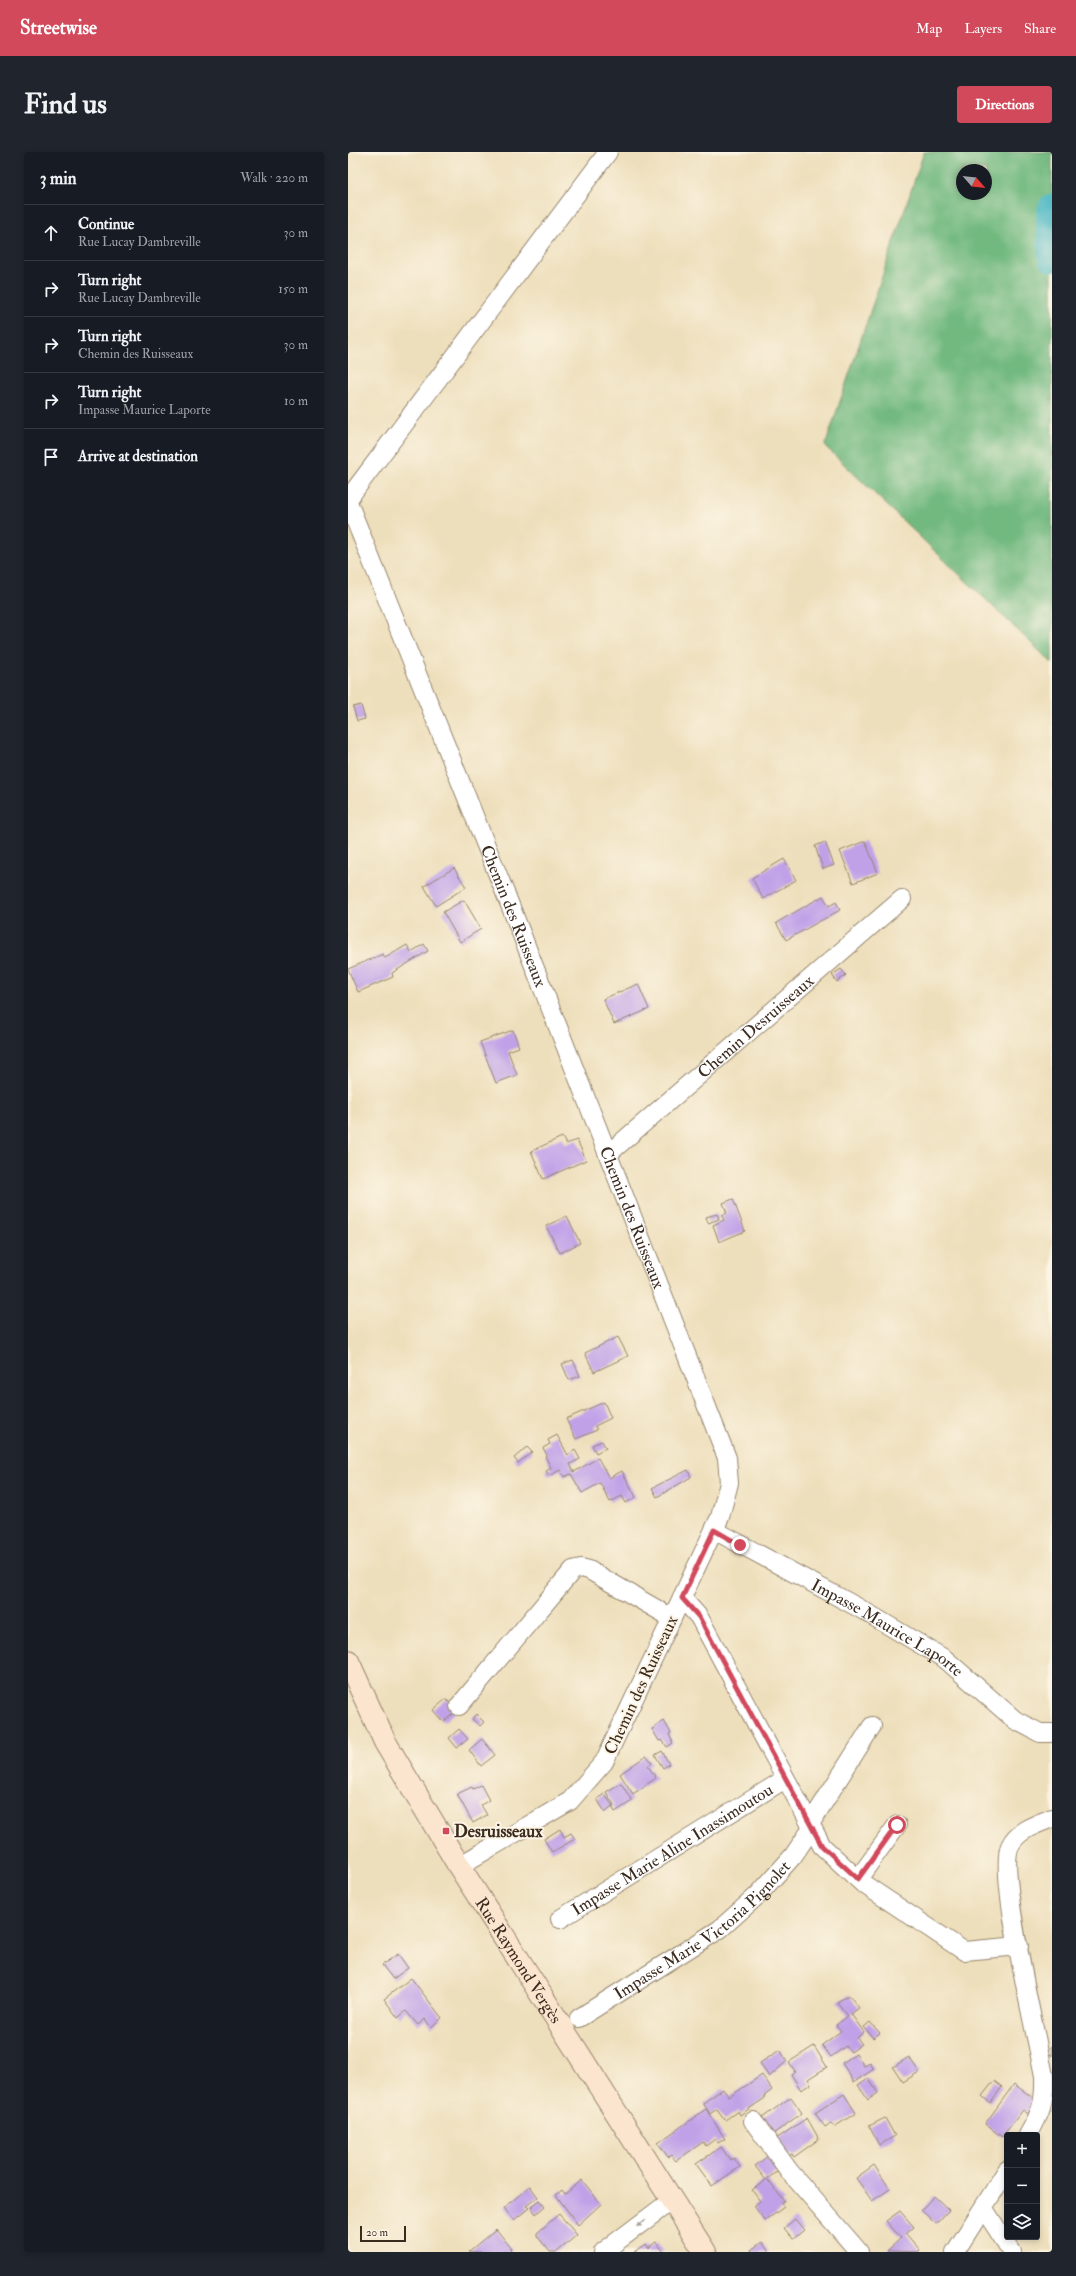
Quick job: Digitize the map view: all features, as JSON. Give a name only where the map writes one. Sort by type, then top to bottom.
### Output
[{"type":"main road","name":"Rue Raymond Vergès","points":[[348,1661],[385,1742],[459,1866],[705,2252]]},
{"type":"street","points":[[348,499],[608,152]]},
{"type":"street","name":"Chemin des Ruisseaux","points":[[348,502],[608,1154],[727,1458],[729,1483],[720,1517],[635,1700],[604,1762],[570,1801],[459,1866]]},
{"type":"street","name":"Chemin Desruisseaux","points":[[608,1154],[902,899]]},
{"type":"street","name":"Impasse Maurice Laporte","points":[[714,1530],[859,1608],[939,1655],[1015,1720],[1040,1733],[1052,1733]]},
{"type":"street","points":[[460,1706],[574,1570],[581,1568],[589,1570],[672,1618]]},
{"type":"street","points":[[682,1598],[699,1617],[785,1780],[822,1846],[858,1879],[964,1951],[1019,1946]]},
{"type":"street","name":"Impasse Marie Victoria Pignolet","points":[[579,2018],[720,1929],[758,1895],[793,1856],[872,1726]]},
{"type":"street","name":"Impasse Marie Aline Inassimoutou","points":[[560,1919],[785,1780]]},
{"type":"street","points":[[1030,2132],[1043,2105],[1045,2096],[1044,2076],[1008,1880],[1008,1851],[1014,1839],[1020,1834],[1033,1825],[1052,1818]]},
{"type":"street","points":[[858,1879],[897,1825]]},
{"type":"street","points":[[753,2121],[790,2172],[859,2252]]},
{"type":"street","points":[[955,2252],[984,2209],[1004,2175]]},
{"type":"street","points":[[603,2252],[672,2200]]},
{"type":"street","points":[[984,2209],[1012,2252]]},
{"type":"green space","points":[[924,152],[1052,152],[1052,663],[825,446]]},
{"type":"building","points":[[361,705],[365,719],[357,721],[353,707]]},
{"type":"building","points":[[865,841],[878,873],[853,883],[840,851]]},
{"type":"building","points":[[825,842],[834,865],[823,869],[815,846]]},
{"type":"building","points":[[784,859],[796,880],[763,899],[752,878]]},
{"type":"building","points":[[454,868],[466,887],[436,906],[424,886]]},
{"type":"building","points":[[823,896],[829,906],[836,902],[840,910],[786,940],[776,923]]},
{"type":"building","points":[[464,900],[481,929],[460,942],[443,912]]},
{"type":"building","points":[[424,944],[428,951],[392,973],[393,977],[358,992],[348,969],[383,954],[385,958],[407,945],[411,952]]},
{"type":"building","points":[[841,969],[846,975],[837,982],[832,975]]},
{"type":"building","points":[[638,984],[649,1009],[614,1024],[603,999]]},
{"type":"building","points":[[513,1030],[519,1047],[508,1051],[517,1075],[496,1083],[480,1042]]},
{"type":"building","points":[[562,1137],[566,1144],[577,1140],[586,1160],[543,1179],[531,1151]]},
{"type":"building","points":[[733,1199],[745,1231],[719,1242],[713,1225],[724,1220],[722,1215],[727,1213],[723,1203]]},
{"type":"building","points":[[717,1214],[719,1219],[708,1223],[706,1217]]},
{"type":"building","points":[[567,1216],[580,1243],[560,1253],[546,1226]]},
{"type":"building","points":[[618,1337],[628,1356],[594,1372],[585,1353]]},
{"type":"building","points":[[573,1360],[580,1376],[569,1380],[562,1364]]},
{"type":"building","points":[[604,1402],[611,1418],[595,1426],[597,1430],[576,1439],[566,1419]]},
{"type":"building","points":[[557,1435],[568,1455],[575,1450],[580,1459],[570,1464],[574,1472],[598,1458],[609,1478],[622,1471],[636,1497],[626,1503],[622,1496],[610,1502],[600,1483],[582,1493],[571,1474],[564,1477],[560,1470],[549,1476],[546,1471],[551,1468],[543,1448],[550,1444],[548,1440]]},
{"type":"building","points":[[602,1441],[606,1448],[596,1453],[592,1445]]},
{"type":"building","points":[[527,1447],[532,1452],[518,1463],[514,1458]]},
{"type":"building","points":[[688,1470],[691,1477],[657,1497],[652,1488]]},
{"type":"building","points":[[446,1699],[457,1711],[443,1722],[433,1710]]},
{"type":"building","points":[[476,1714],[484,1722],[480,1726],[472,1719]]},
{"type":"building","points":[[664,1721],[671,1733],[669,1734],[673,1743],[667,1747],[662,1740],[659,1741],[652,1729]]},
{"type":"building","points":[[459,1729],[468,1739],[457,1748],[449,1738]]},
{"type":"building","points":[[482,1739],[495,1755],[481,1766],[469,1750]]},
{"type":"building","points":[[662,1751],[669,1764],[663,1768],[655,1755]]},
{"type":"building","points":[[646,1756],[652,1763],[648,1766],[656,1778],[633,1794],[620,1774]]},
{"type":"building","points":[[621,1783],[632,1801],[615,1812],[612,1806],[605,1812],[597,1799],[604,1794],[613,1806],[614,1805],[606,1792]]},
{"type":"building","points":[[481,1785],[489,1800],[481,1805],[487,1815],[473,1823],[457,1794],[472,1787],[473,1789]]},
{"type":"building","points":[[560,1829],[564,1837],[571,1833],[575,1839],[552,1852],[544,1839]]},
{"type":"building","points":[[398,1954],[408,1968],[393,1979],[382,1965]]},
{"type":"building","points":[[411,1978],[442,2018],[431,2027],[425,2019],[418,2025],[406,2011],[398,2018],[384,1999]]},
{"type":"building","points":[[849,1995],[859,2008],[851,2014],[864,2032],[857,2038],[862,2044],[851,2052],[846,2046],[831,2057],[822,2045],[841,2031],[836,2025],[848,2016],[837,2002]]},
{"type":"building","points":[[870,2022],[880,2033],[873,2038],[864,2027]]},
{"type":"building","points":[[1052,2045],[1052,2056],[1047,2051]]},
{"type":"building","points":[[814,2046],[827,2067],[808,2079],[811,2084],[801,2090],[791,2074],[795,2071],[789,2062]]},
{"type":"building","points":[[780,2050],[787,2061],[769,2077],[760,2063]]},
{"type":"building","points":[[856,2054],[864,2066],[870,2063],[874,2069],[854,2082],[842,2063]]},
{"type":"building","points":[[909,2057],[919,2072],[903,2082],[893,2067]]},
{"type":"building","points":[[762,2075],[772,2090],[764,2096],[765,2098],[740,2115],[738,2111],[725,2120],[717,2109],[710,2114],[703,2103],[723,2089],[729,2097]]},
{"type":"building","points":[[868,2078],[878,2093],[868,2100],[858,2085]]},
{"type":"building","points":[[994,2081],[1002,2087],[990,2103],[982,2096]]},
{"type":"building","points":[[1014,2084],[1040,2103],[1031,2116],[1023,2110],[1006,2132],[1004,2132],[1002,2137],[985,2124]]},
{"type":"building","points":[[844,2094],[856,2113],[834,2127],[831,2123],[825,2127],[815,2113]]},
{"type":"building","points":[[791,2097],[802,2113],[773,2134],[762,2118]]},
{"type":"building","points":[[706,2109],[725,2139],[718,2143],[715,2139],[706,2146],[703,2142],[676,2161],[671,2155],[668,2157],[658,2143]]},
{"type":"building","points":[[807,2118],[819,2139],[794,2157],[792,2154],[785,2158],[773,2141]]},
{"type":"building","points":[[885,2118],[895,2136],[879,2145],[869,2126]]},
{"type":"building","points":[[721,2147],[730,2160],[734,2158],[740,2167],[712,2186],[696,2164]]},
{"type":"building","points":[[772,2153],[783,2167],[767,2179],[784,2201],[781,2203],[784,2207],[765,2221],[754,2206],[760,2201],[752,2190],[766,2180],[755,2166]]},
{"type":"building","points":[[874,2165],[890,2189],[872,2201],[856,2178]]},
{"type":"building","points":[[582,2180],[601,2204],[578,2225],[556,2195],[562,2190],[565,2194]]},
{"type":"building","points":[[530,2186],[538,2197],[526,2206],[529,2208],[514,2220],[504,2208]]},
{"type":"building","points":[[934,2196],[949,2210],[936,2224],[921,2210]]},
{"type":"building","points":[[540,2200],[545,2206],[536,2214],[531,2207]]},
{"type":"building","points":[[900,2211],[914,2227],[906,2234],[920,2250],[918,2252],[887,2251],[901,2238],[886,2221]]},
{"type":"building","points":[[559,2214],[577,2235],[557,2252],[550,2252],[537,2236],[537,2233]]},
{"type":"building","points":[[795,2219],[804,2230],[793,2239],[784,2228]]},
{"type":"building","points":[[496,2229],[512,2249],[509,2252],[468,2252]]},
{"type":"building","points":[[656,2242],[664,2252],[634,2252],[645,2244],[648,2248]]},
{"type":"building","points":[[762,2242],[769,2252],[752,2252],[751,2250]]},
{"type":"waterway","points":[[1052,208],[1050,217],[1052,258]]},
{"type":"place","name":"Desruisseaux","points":[[446,1831]]},
{"type":"route","points":[[740,1545],[714,1530],[682,1598],[699,1617],[822,1846],[858,1879],[897,1825]]}]
